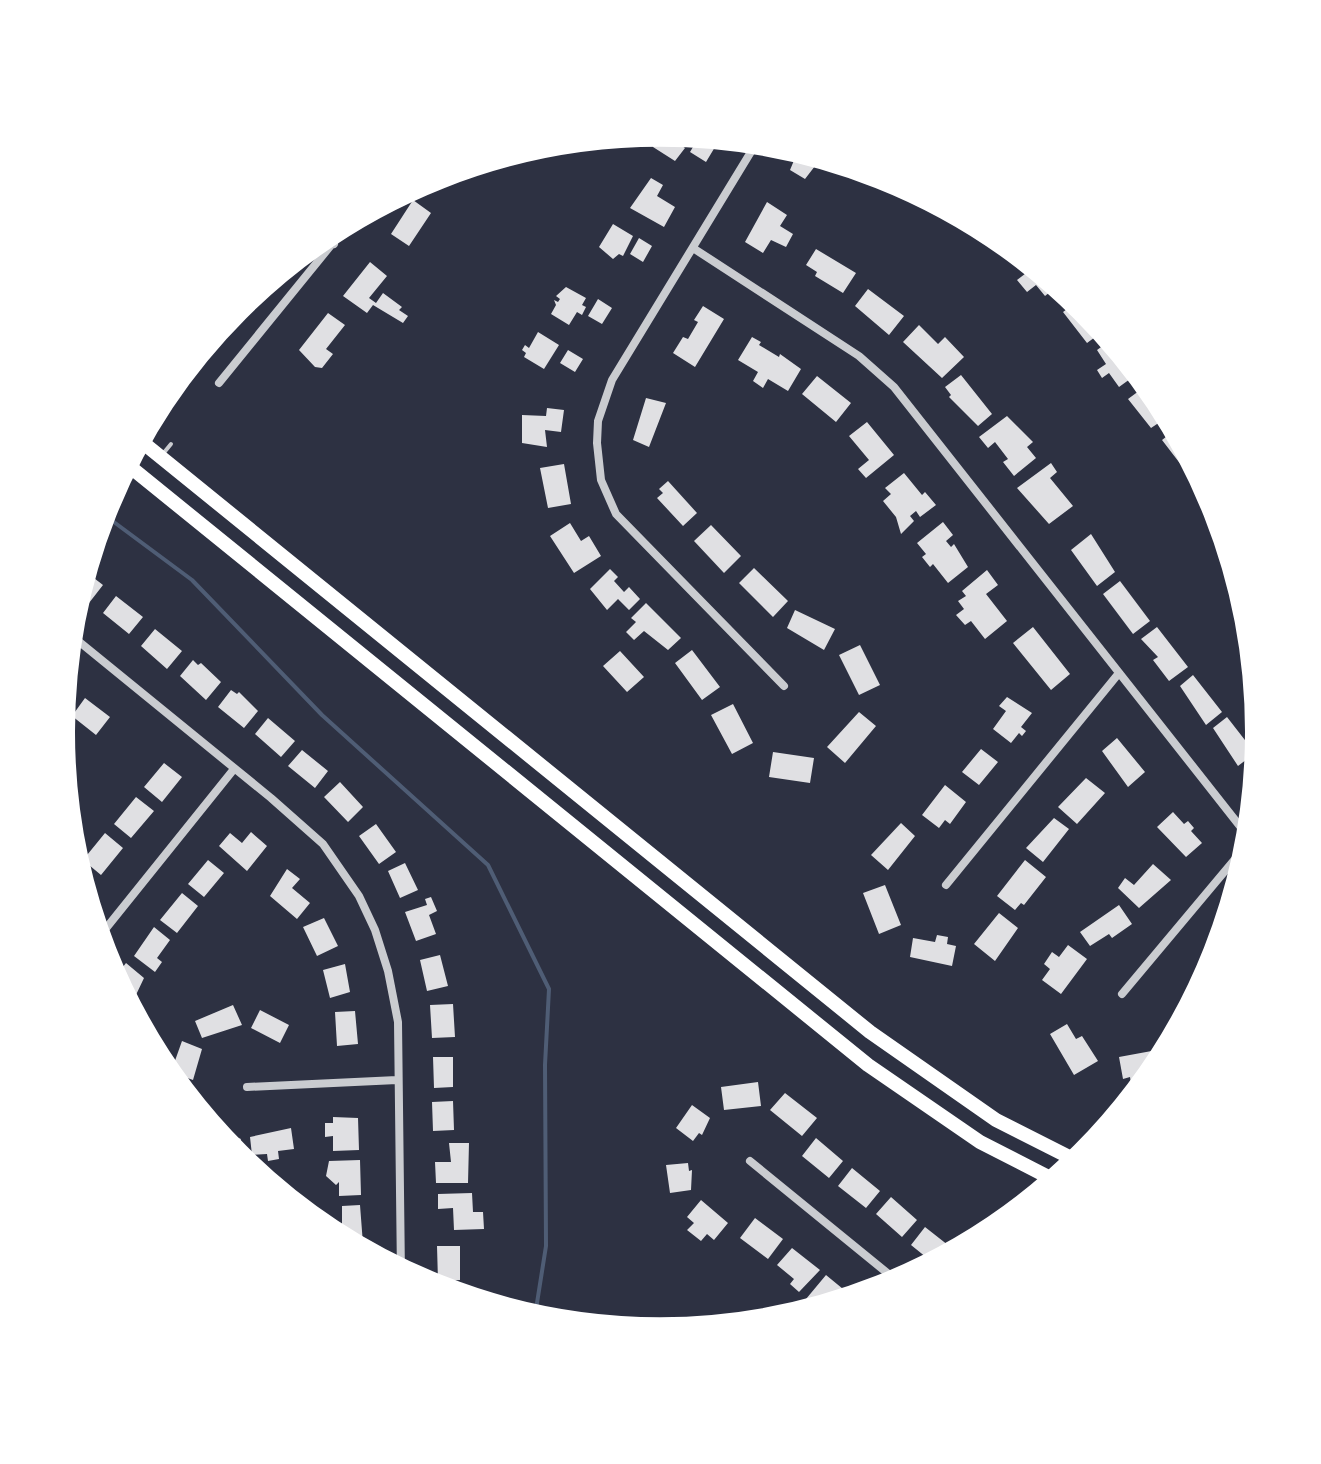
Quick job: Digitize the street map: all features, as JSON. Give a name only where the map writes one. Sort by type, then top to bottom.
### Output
[{"type":"main road","points":[[145,444],[870,1032],[996,1120],[1070,1157]]},
{"type":"main road","points":[[132,469],[868,1065],[980,1142],[1049,1177]]},
{"type":"street","points":[[753,149],[604,398],[597,443],[601,480],[623,524],[784,686]]},
{"type":"street","points":[[219,383],[340,236]]},
{"type":"street","points":[[693,248],[879,372],[910,406],[1243,830]]},
{"type":"street","points":[[78,641],[323,844],[359,896],[375,930],[391,983],[398,1022],[401,1263]]},
{"type":"street","points":[[946,885],[1119,673]]},
{"type":"street","points":[[104,930],[234,769]]},
{"type":"street","points":[[1122,994],[1237,859]]},
{"type":"street","points":[[247,1087],[397,1080]]},
{"type":"street","points":[[750,1161],[891,1276]]},
{"type":"lane","points":[[161,456],[171,444]]},
{"type":"building","points":[[651,142],[676,142],[685,148],[675,161],[653,147]]},
{"type":"building","points":[[695,143],[715,147],[706,162],[690,152]]},
{"type":"building","points":[[795,158],[817,163],[805,179],[790,170]]},
{"type":"building","points":[[651,178],[663,185],[657,196],[675,207],[664,227],[630,208]]},
{"type":"building","points":[[413,200],[431,213],[409,246],[391,234]]},
{"type":"building","points":[[767,202],[787,215],[780,226],[793,234],[786,247],[771,240],[763,253],[745,242]]},
{"type":"building","points":[[613,224],[633,236],[623,256],[619,254],[613,259],[599,247]]},
{"type":"building","points":[[639,238],[652,246],[643,262],[630,254]]},
{"type":"building","points":[[816,249],[856,273],[843,293],[815,276],[817,272],[806,265]]},
{"type":"building","points":[[370,262],[387,276],[369,298],[376,303],[383,293],[402,307],[399,310],[408,316],[403,323],[373,305],[367,313],[343,296]]},
{"type":"building","points":[[1029,271],[1059,296],[1055,299],[1050,292],[1045,296],[1036,285],[1027,292],[1017,280]]},
{"type":"building","points":[[566,287],[586,298],[582,315],[577,312],[569,325],[551,314],[556,305],[554,300],[558,302],[560,299],[556,296]]},
{"type":"building","points":[[868,289],[904,316],[889,335],[855,306]]},
{"type":"building","points":[[598,299],[612,308],[602,324],[588,316]]},
{"type":"building","points":[[703,306],[724,319],[695,367],[673,353],[683,337],[688,339],[698,322],[694,320]]},
{"type":"building","points":[[1070,307],[1097,335],[1087,343],[1063,312]]},
{"type":"building","points":[[328,313],[345,325],[326,349],[333,354],[322,368],[315,367],[299,350]]},
{"type":"building","points":[[919,325],[938,344],[945,337],[964,357],[942,378],[903,342]]},
{"type":"building","points":[[538,332],[559,345],[544,369],[524,357],[526,353],[522,350],[525,345],[529,348]]},
{"type":"building","points":[[752,337],[761,342],[759,345],[779,357],[780,354],[801,369],[788,391],[768,379],[763,388],[753,381],[758,372],[738,360]]},
{"type":"building","points":[[1105,344],[1132,377],[1119,387],[1109,373],[1102,378],[1097,370],[1106,364],[1097,350]]},
{"type":"building","points":[[568,350],[583,359],[575,372],[560,363]]},
{"type":"building","points":[[961,375],[992,414],[978,426],[949,397],[951,395],[945,387]]},
{"type":"building","points":[[817,376],[851,403],[836,422],[802,394]]},
{"type":"building","points":[[1141,390],[1162,421],[1151,428],[1128,399]]},
{"type":"building","points":[[646,398],[666,403],[649,447],[633,440]]},
{"type":"building","points":[[547,408],[564,410],[561,432],[545,430],[547,447],[522,443],[522,415],[546,416]]},
{"type":"building","points":[[1007,416],[1033,442],[1027,447],[1036,458],[1014,476],[1003,462],[1008,459],[995,442],[988,448],[979,437]]},
{"type":"building","points":[[867,422],[894,455],[866,478],[858,469],[869,460],[849,436]]},
{"type":"building","points":[[1170,434],[1188,467],[1185,470],[1162,440]]},
{"type":"building","points":[[1051,463],[1057,472],[1050,478],[1073,506],[1049,524],[1017,488]]},
{"type":"building","points":[[564,464],[571,504],[548,508],[540,468]]},
{"type":"building","points":[[904,473],[922,495],[925,492],[936,505],[920,517],[916,511],[910,516],[914,521],[901,534],[896,517],[883,501],[891,494],[885,488]]},
{"type":"building","points":[[668,481],[697,513],[683,526],[657,498],[663,493],[659,489]]},
{"type":"building","points":[[943,522],[953,535],[946,541],[951,547],[954,544],[968,567],[948,583],[933,564],[930,567],[922,557],[926,554],[917,543]]},
{"type":"building","points":[[570,523],[581,541],[589,536],[601,556],[574,573],[550,536]]},
{"type":"building","points":[[711,525],[741,556],[724,573],[694,541]]},
{"type":"building","points":[[1091,534],[1115,572],[1097,586],[1071,550]]},
{"type":"building","points":[[754,568],[788,601],[773,617],[739,583]]},
{"type":"building","points":[[610,569],[618,577],[614,581],[624,592],[629,587],[640,599],[629,610],[618,599],[607,610],[590,589]]},
{"type":"building","points":[[987,570],[998,585],[986,594],[1007,621],[985,639],[971,621],[965,625],[956,615],[964,609],[958,601],[966,596],[962,591]]},
{"type":"building","points":[[91,576],[103,585],[89,603],[85,600]]},
{"type":"building","points":[[1120,581],[1150,621],[1133,634],[1103,594]]},
{"type":"building","points":[[116,596],[143,617],[129,634],[103,613]]},
{"type":"building","points":[[646,603],[681,638],[668,650],[644,631],[634,640],[626,632],[636,622],[631,618]]},
{"type":"building","points":[[795,610],[835,629],[824,650],[787,628]]},
{"type":"building","points":[[1033,627],[1070,674],[1051,690],[1013,643]]},
{"type":"building","points":[[1157,627],[1188,667],[1169,681],[1153,660],[1158,657],[1141,639]]},
{"type":"building","points":[[155,629],[182,651],[167,669],[141,646]]},
{"type":"building","points":[[860,645],[880,685],[859,695],[839,655]]},
{"type":"building","points":[[692,650],[720,687],[702,700],[675,663]]},
{"type":"building","points":[[620,651],[644,677],[627,692],[603,666]]},
{"type":"building","points":[[193,660],[198,665],[201,663],[221,682],[206,700],[180,676]]},
{"type":"building","points":[[1193,675],[1222,712],[1206,725],[1180,686]]},
{"type":"building","points":[[231,690],[237,694],[239,692],[258,711],[244,728],[218,707]]},
{"type":"building","points":[[1007,697],[1032,713],[1021,727],[1026,731],[1022,736],[1019,733],[1011,743],[993,729],[1006,711],[999,706]]},
{"type":"building","points":[[85,698],[110,717],[96,735],[72,716]]},
{"type":"building","points":[[733,704],[753,743],[732,754],[711,715]]},
{"type":"building","points":[[859,712],[876,726],[845,763],[827,747]]},
{"type":"building","points":[[1227,717],[1251,747],[1250,757],[1238,766],[1213,728]]},
{"type":"building","points":[[268,718],[295,741],[281,757],[255,734]]},
{"type":"building","points":[[1117,738],[1145,772],[1128,787],[1102,751]]},
{"type":"building","points":[[981,749],[998,762],[979,785],[962,772]]},
{"type":"building","points":[[302,750],[328,771],[315,788],[288,766]]},
{"type":"building","points":[[773,752],[814,758],[810,783],[769,777]]},
{"type":"building","points":[[164,763],[182,777],[162,802],[144,787]]},
{"type":"building","points":[[1086,778],[1105,793],[1077,824],[1058,807]]},
{"type":"building","points":[[340,782],[363,807],[348,822],[324,797]]},
{"type":"building","points":[[945,785],[966,802],[950,824],[945,820],[939,828],[922,815]]},
{"type":"building","points":[[136,797],[154,811],[131,838],[114,824]]},
{"type":"building","points":[[1173,812],[1184,824],[1188,821],[1194,828],[1191,831],[1202,843],[1186,857],[1157,827]]},
{"type":"building","points":[[1054,818],[1069,829],[1043,862],[1026,848]]},
{"type":"building","points":[[901,823],[915,836],[888,870],[871,855]]},
{"type":"building","points":[[376,824],[396,852],[379,864],[359,836]]},
{"type":"building","points":[[251,832],[267,846],[247,871],[219,846],[230,833],[242,843]]},
{"type":"building","points":[[105,833],[123,848],[101,875],[84,859]]},
{"type":"building","points":[[208,860],[224,873],[204,897],[188,884]]},
{"type":"building","points":[[1025,860],[1046,877],[1024,905],[1021,903],[1015,910],[997,896]]},
{"type":"building","points":[[405,863],[418,890],[400,898],[388,871]]},
{"type":"building","points":[[1153,864],[1171,880],[1139,908],[1118,888],[1125,878],[1134,885]]},
{"type":"building","points":[[287,869],[300,879],[292,888],[310,903],[297,919],[270,896]]},
{"type":"building","points":[[885,885],[901,925],[879,934],[863,893]]},
{"type":"building","points":[[182,893],[198,906],[177,933],[160,920]]},
{"type":"building","points":[[431,897],[437,911],[429,915],[436,934],[416,941],[405,912],[427,905],[425,899]]},
{"type":"building","points":[[1119,905],[1132,924],[1112,938],[1109,934],[1090,946],[1080,932]]},
{"type":"building","points":[[999,913],[1018,928],[995,961],[974,944]]},
{"type":"building","points":[[324,918],[338,946],[317,956],[303,927]]},
{"type":"building","points":[[154,927],[170,940],[157,958],[162,962],[155,972],[134,956]]},
{"type":"building","points":[[937,935],[948,937],[947,944],[956,946],[952,966],[910,957],[913,938],[935,942]]},
{"type":"building","points":[[1068,945],[1087,959],[1061,994],[1042,980],[1050,969],[1044,964],[1052,952],[1059,957]]},
{"type":"building","points":[[440,955],[448,986],[427,991],[420,960]]},
{"type":"building","points":[[126,963],[144,978],[135,997],[132,995],[121,970]]},
{"type":"building","points":[[345,964],[350,992],[330,998],[323,970]]},
{"type":"building","points":[[1186,1000],[1176,1019],[1173,1017]]},
{"type":"building","points":[[453,1004],[455,1037],[432,1038],[430,1005]]},
{"type":"building","points":[[233,1005],[242,1025],[202,1038],[195,1021]]},
{"type":"building","points":[[260,1010],[289,1025],[280,1043],[251,1028]]},
{"type":"building","points":[[355,1011],[358,1044],[337,1046],[335,1012]]},
{"type":"building","points":[[1067,1024],[1076,1039],[1082,1036],[1098,1061],[1074,1075],[1050,1034]]},
{"type":"building","points":[[182,1041],[202,1049],[193,1080],[181,1076],[174,1065]]},
{"type":"building","points":[[1157,1050],[1132,1087],[1130,1077],[1123,1079],[1119,1057]]},
{"type":"building","points":[[433,1057],[453,1057],[453,1087],[434,1088]]},
{"type":"building","points":[[758,1082],[761,1106],[724,1110],[721,1087]]},
{"type":"building","points":[[785,1093],[817,1118],[802,1136],[770,1110]]},
{"type":"building","points":[[453,1101],[454,1130],[433,1131],[432,1102]]},
{"type":"building","points":[[692,1105],[710,1118],[702,1135],[699,1133],[693,1141],[676,1128]]},
{"type":"building","points":[[333,1117],[358,1118],[359,1150],[333,1151],[333,1136],[325,1137],[325,1123],[333,1123]]},
{"type":"building","points":[[291,1128],[294,1149],[278,1151],[279,1159],[268,1161],[267,1154],[252,1155],[250,1137]]},
{"type":"building","points":[[228,1134],[241,1139],[239,1145]]},
{"type":"building","points":[[816,1138],[843,1161],[829,1178],[802,1156]]},
{"type":"building","points":[[449,1143],[469,1143],[468,1183],[436,1183],[435,1162],[451,1162]]},
{"type":"building","points":[[360,1160],[361,1195],[339,1196],[339,1182],[336,1185],[326,1176],[329,1161]]},
{"type":"building","points":[[688,1163],[689,1171],[692,1170],[691,1190],[670,1193],[666,1165]]},
{"type":"building","points":[[852,1168],[880,1191],[866,1208],[838,1186]]},
{"type":"building","points":[[472,1193],[473,1212],[483,1212],[484,1229],[454,1230],[453,1208],[438,1209],[438,1194]]},
{"type":"building","points":[[891,1197],[917,1220],[902,1237],[876,1214]]},
{"type":"building","points":[[701,1200],[728,1223],[714,1240],[707,1234],[701,1241],[687,1230],[694,1223],[687,1217]]},
{"type":"building","points":[[360,1205],[363,1242],[342,1229],[342,1206]]},
{"type":"building","points":[[755,1218],[783,1239],[768,1259],[740,1238]]},
{"type":"building","points":[[925,1227],[950,1246],[928,1259],[911,1245]]},
{"type":"building","points":[[437,1246],[460,1246],[460,1280],[438,1279]]},
{"type":"building","points":[[792,1248],[820,1270],[799,1292],[790,1284],[794,1279],[777,1265]]},
{"type":"building","points":[[826,1275],[847,1292],[811,1303],[806,1299]]},
{"type":"waterway","points":[[110,519],[192,580],[322,715],[488,865],[549,989],[545,1065],[546,1246],[536,1309]]}]
